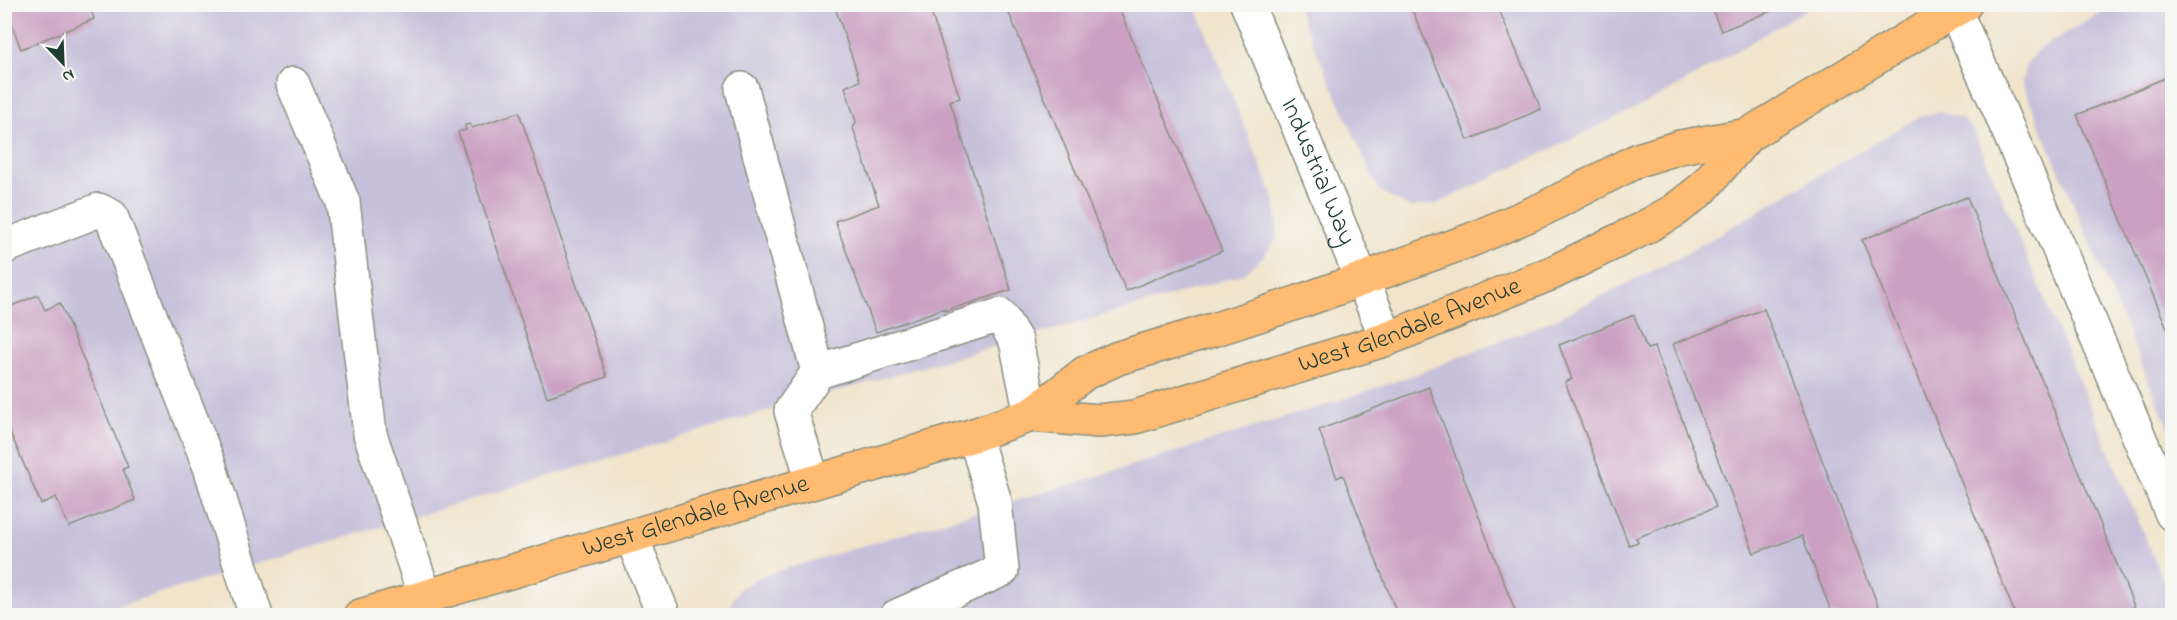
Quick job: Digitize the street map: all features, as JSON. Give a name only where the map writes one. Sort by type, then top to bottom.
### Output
[{"type":"main road","name":"West Glendale Avenue","points":[[1031,415],[1099,421],[1135,417],[1387,339],[1552,273],[1674,211],[1702,189],[1748,135],[1960,8]]},
{"type":"main road","name":"West Glendale Avenue","points":[[360,615],[974,435],[1031,415],[1084,373],[1118,358],[1216,329],[1362,280],[1471,240],[1543,209],[1638,160],[1680,147],[1748,135]]},
{"type":"street","name":"Industrial Way","points":[[1247,4],[1387,339]]},
{"type":"street","points":[[1960,8],[2000,111],[2172,514]]},
{"type":"street","points":[[293,84],[343,202],[370,434],[425,596]]},
{"type":"street","points":[[742,89],[818,372]]},
{"type":"street","points":[[4,247],[99,210],[111,216],[210,467],[256,615]]},
{"type":"street","points":[[813,481],[791,411],[818,372],[999,315],[1017,341],[1031,415]]},
{"type":"street","points":[[897,615],[1002,570],[995,502],[974,435]]},
{"type":"street","points":[[631,536],[664,615]]},
{"type":"shaded area","points":[[4,5],[1195,5],[1276,203],[1277,238],[1264,256],[1243,274],[1162,299],[750,416],[87,615],[5,615]]},
{"type":"shaded area","points":[[1296,5],[1813,5],[1663,95],[1437,204],[1409,207],[1379,191]]},
{"type":"shaded area","points":[[2114,5],[2172,5],[2172,436],[2022,83],[2025,66],[2036,51]]},
{"type":"shaded area","points":[[1941,112],[1962,119],[1973,129],[2172,601],[2172,616],[724,616],[738,590],[761,576],[1085,480],[1335,402],[1411,376],[1553,320],[1684,255],[1920,116]]},
{"type":"building","points":[[4,4],[89,4],[94,19],[21,49]]},
{"type":"building","points":[[834,4],[928,4],[960,98],[950,101],[1011,290],[945,311],[945,308],[876,332],[835,221],[879,205],[853,128],[856,122],[845,87],[860,81]]},
{"type":"building","points":[[1005,4],[1117,4],[1222,251],[1126,291]]},
{"type":"building","points":[[1710,4],[1786,4],[1786,5],[1721,31]]},
{"type":"building","points":[[1410,5],[1497,5],[1541,109],[1468,140]]},
{"type":"building","points":[[2172,75],[2172,340],[2077,115]]},
{"type":"building","points":[[519,112],[607,377],[547,397],[458,132],[466,130],[465,125],[470,124],[472,128]]},
{"type":"building","points":[[1967,197],[2138,616],[2016,616],[1862,240]]},
{"type":"building","points":[[38,295],[45,310],[60,303],[128,467],[123,469],[135,500],[69,527],[56,497],[41,504],[4,418],[4,309]]},
{"type":"building","points":[[1764,309],[1882,616],[1833,616],[1802,536],[1754,553],[1673,344]]},
{"type":"building","points":[[1634,315],[1647,349],[1654,347],[1716,507],[1636,538],[1638,542],[1629,545],[1565,382],[1572,379],[1559,345]]},
{"type":"building","points":[[1429,387],[1517,616],[1398,616],[1343,475],[1337,478],[1319,430]]},
{"type":"building","points":[[1025,609],[1028,615],[1010,615]]}]
